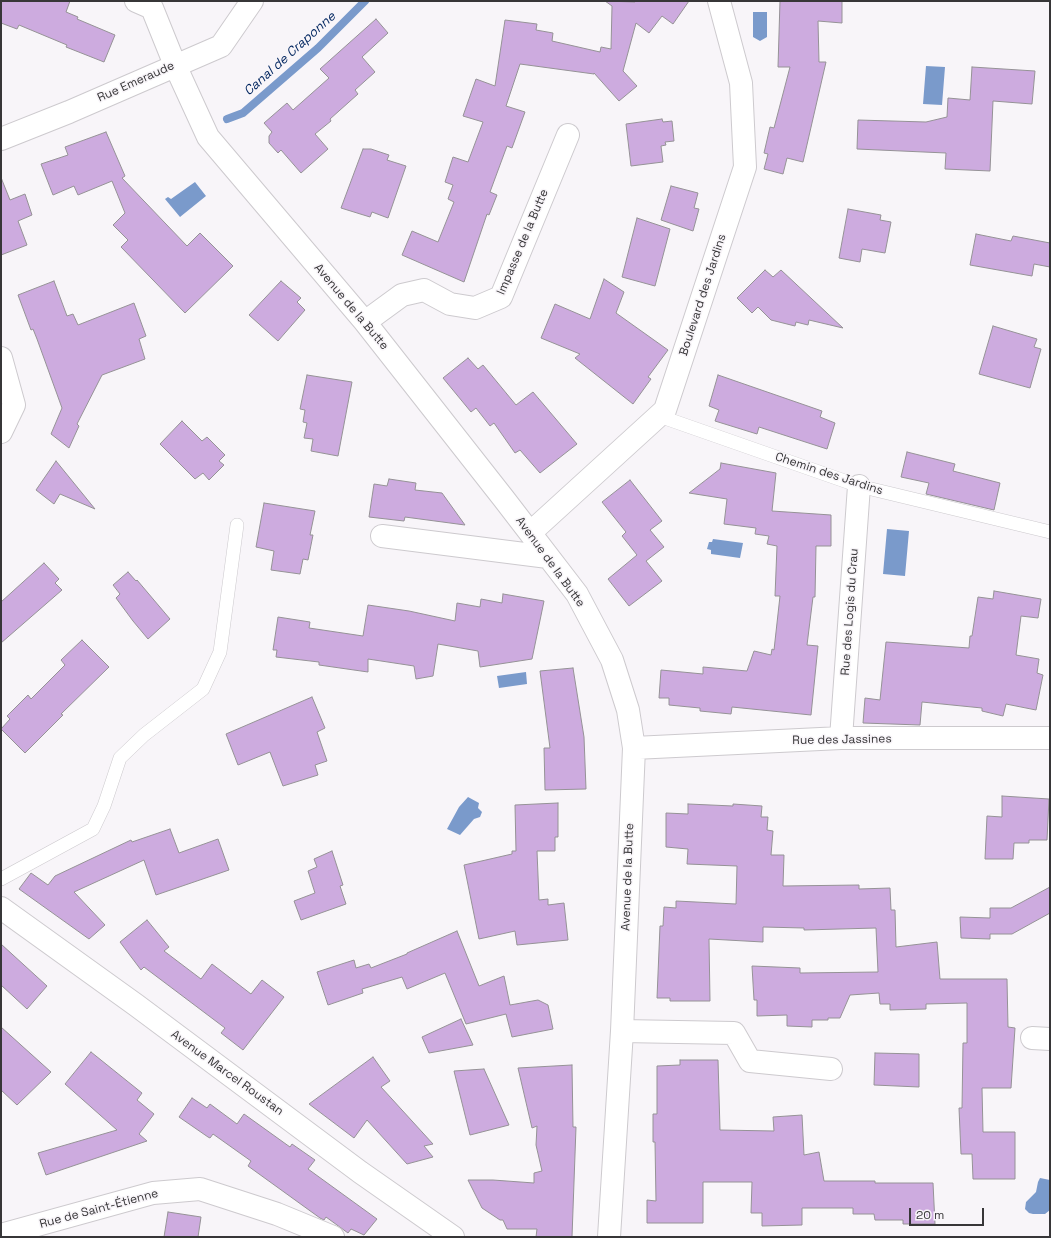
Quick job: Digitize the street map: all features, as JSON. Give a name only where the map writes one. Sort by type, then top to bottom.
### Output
[{"type":"street","name":"Avenue de la Butte","points":[[136,1],[152,8],[175,65],[208,136],[365,322],[530,533],[577,594],[612,660],[628,710],[634,748],[622,1031],[609,1237]]},
{"type":"street","name":"Rue Emeraude","points":[[1,139],[69,112],[221,46],[252,1]]},
{"type":"street","name":"Boulevard des Jardins","points":[[530,533],[665,410],[745,167],[741,83],[719,1]]},
{"type":"street","name":"Impasse de la Butte","points":[[365,322],[402,295],[424,290],[450,304],[475,308],[502,297],[568,135]]},
{"type":"street","points":[[1,358],[14,405],[1,432]]},
{"type":"street","name":"Rue des Logis du Crau","points":[[841,738],[860,486]]},
{"type":"street","points":[[382,536],[548,557]]},
{"type":"street","name":"Rue des Jassines","points":[[634,748],[841,738],[1050,738]]},
{"type":"street","name":"Avenue Marcel Roustan","points":[[1,908],[136,1005],[360,1172],[452,1237]]},
{"type":"street","points":[[622,1031],[734,1032],[750,1061],[831,1069]]},
{"type":"street","name":"Rue de Saint-Étienne","points":[[1,1235],[153,1193],[200,1189],[277,1214],[333,1237]]},
{"type":"lane","name":"Chemin des Jardins","points":[[659,416],[860,486],[1050,532]]},
{"type":"lane","points":[[1,879],[93,829],[104,806],[120,758],[144,735],[203,689],[220,652],[237,525]]},
{"type":"water","points":[[753,12],[767,12],[767,37],[760,41],[753,37]]},
{"type":"water","points":[[926,66],[945,67],[942,105],[923,104]]},
{"type":"water","points":[[195,182],[206,196],[180,217],[165,199],[168,197],[171,199]]},
{"type":"water","points":[[887,529],[909,531],[905,576],[883,574]]},
{"type":"water","points":[[713,539],[743,543],[740,558],[711,554],[711,550],[707,549],[709,542],[712,542]]},
{"type":"water","points":[[526,672],[527,684],[499,688],[497,676]]},
{"type":"water","points":[[468,797],[479,803],[478,808],[482,812],[480,817],[474,819],[460,835],[447,829],[459,807]]},
{"type":"water","points":[[1040,1178],[1050,1180],[1050,1210],[1045,1214],[1029,1213],[1025,1209],[1026,1202],[1036,1192]]},
{"type":"building","points":[[1,1],[70,1],[66,12],[78,17],[77,19],[115,35],[104,62],[66,47],[67,45],[19,25],[17,29],[1,23]]},
{"type":"building","points":[[605,1],[689,1],[673,24],[662,16],[649,33],[636,23],[623,71],[637,86],[619,101],[594,73],[520,64],[506,106],[525,112],[512,148],[507,146],[490,192],[497,195],[489,215],[487,214],[464,282],[402,255],[412,231],[438,242],[454,202],[448,199],[453,185],[445,182],[453,157],[468,162],[483,122],[463,116],[476,79],[495,86],[505,20],[537,24],[536,30],[553,33],[552,41],[600,52],[601,47],[611,49],[612,6]]},
{"type":"building","points":[[780,1],[842,1],[842,23],[818,21],[819,62],[826,62],[803,162],[787,158],[783,174],[764,169],[768,154],[764,153],[770,127],[774,128],[790,67],[778,67]]},
{"type":"building","points":[[376,19],[388,33],[362,57],[375,72],[355,90],[358,94],[330,119],[331,121],[315,134],[328,149],[301,173],[281,150],[278,153],[269,143],[269,136],[272,132],[264,123],[287,103],[293,110],[329,78],[320,69]]},
{"type":"building","points":[[972,67],[1035,71],[1032,104],[993,101],[990,171],[945,169],[946,153],[857,149],[858,120],[926,122],[947,117],[948,98],[970,100]]},
{"type":"building","points":[[662,119],[663,122],[672,121],[674,141],[665,142],[666,145],[661,146],[663,162],[631,166],[626,124]]},
{"type":"building","points":[[106,132],[125,176],[122,178],[187,246],[200,233],[233,266],[185,313],[121,247],[128,240],[113,225],[125,213],[112,181],[78,195],[74,186],[53,195],[41,164],[68,155],[65,147]]},
{"type":"building","points":[[363,149],[371,149],[389,155],[387,160],[406,166],[388,218],[372,212],[370,217],[341,208]]},
{"type":"building","points":[[2,180],[10,200],[25,194],[32,215],[18,221],[27,245],[1,255],[1,181]]},
{"type":"building","points":[[671,186],[698,193],[694,208],[699,209],[693,231],[661,220]]},
{"type":"building","points":[[848,209],[881,215],[880,220],[891,222],[885,253],[862,249],[860,262],[839,258]]},
{"type":"building","points":[[637,218],[670,229],[655,286],[622,277]]},
{"type":"building","points":[[976,234],[1011,241],[1013,236],[1050,243],[1050,267],[1034,264],[1032,276],[970,265]]},
{"type":"building","points":[[765,270],[773,277],[781,270],[843,328],[809,320],[808,325],[796,322],[795,326],[771,320],[758,307],[752,313],[737,298]]},
{"type":"building","points":[[604,279],[624,292],[616,313],[668,350],[648,377],[651,379],[633,404],[575,358],[580,354],[541,338],[555,304],[590,319]]},
{"type":"building","points":[[54,281],[67,316],[73,314],[78,325],[134,303],[146,336],[139,339],[145,359],[102,375],[77,424],[79,426],[69,448],[51,434],[62,408],[37,339],[33,329],[31,330],[18,295]]},
{"type":"building","points":[[281,281],[301,298],[297,302],[305,310],[278,341],[249,315]]},
{"type":"building","points":[[993,326],[1037,339],[1034,347],[1041,349],[1030,388],[979,374]]},
{"type":"building","points":[[468,358],[478,369],[483,365],[516,405],[533,392],[577,444],[540,473],[520,450],[515,453],[494,423],[490,426],[476,408],[471,412],[443,378]]},
{"type":"building","points":[[307,375],[352,382],[338,456],[311,451],[313,439],[304,438],[307,423],[303,422],[305,410],[300,409]]},
{"type":"building","points":[[718,375],[822,411],[820,417],[835,423],[827,449],[759,427],[757,434],[715,421],[719,410],[709,406]]},
{"type":"building","points":[[182,421],[202,441],[207,437],[225,455],[219,461],[224,465],[209,480],[203,473],[195,479],[160,444]]},
{"type":"building","points":[[907,452],[955,464],[953,471],[1000,483],[994,510],[926,494],[929,483],[901,477]]},
{"type":"building","points":[[56,461],[95,509],[60,494],[54,504],[36,490]]},
{"type":"building","points":[[721,463],[776,473],[772,511],[831,515],[831,546],[816,546],[815,597],[813,597],[807,645],[818,646],[811,715],[732,707],[731,714],[700,711],[700,708],[669,705],[669,698],[659,698],[661,670],[703,674],[703,667],[747,671],[754,651],[771,655],[772,649],[774,650],[780,596],[775,596],[777,546],[767,544],[769,536],[755,534],[756,528],[724,524],[727,499],[689,493],[720,469]]},
{"type":"building","points":[[389,479],[416,483],[415,490],[442,493],[465,525],[405,517],[404,521],[369,517],[374,484],[387,486]]},
{"type":"building","points":[[630,480],[662,521],[650,530],[664,547],[646,561],[662,581],[629,606],[608,579],[637,555],[622,536],[626,532],[602,502]]},
{"type":"building","points":[[264,503],[315,511],[310,535],[313,535],[308,560],[303,559],[300,574],[271,570],[274,551],[256,547]]},
{"type":"building","points":[[44,563],[59,579],[55,583],[62,590],[1,643],[1,602]]},
{"type":"building","points":[[128,572],[136,581],[137,580],[170,619],[148,639],[116,598],[120,594],[113,585]]},
{"type":"building","points":[[994,591],[1041,599],[1038,618],[1021,616],[1016,655],[1039,659],[1037,673],[1043,675],[1036,710],[1006,704],[1003,716],[982,711],[982,708],[922,702],[920,725],[863,723],[865,698],[880,700],[886,642],[969,648],[978,597],[993,599]]},
{"type":"building","points":[[503,594],[544,601],[532,659],[480,667],[478,651],[438,644],[433,676],[416,679],[414,666],[368,659],[368,672],[319,665],[319,662],[276,657],[277,650],[273,650],[278,617],[310,622],[309,628],[363,636],[368,605],[409,611],[455,621],[457,603],[480,607],[481,599],[502,603]]},
{"type":"building","points":[[82,640],[109,667],[61,714],[63,715],[25,753],[1,729],[10,719],[7,716],[28,695],[31,699],[65,665],[61,660]]},
{"type":"building","points":[[573,668],[584,737],[586,789],[545,790],[544,748],[550,748],[540,671]]},
{"type":"building","points":[[312,697],[325,728],[317,732],[327,761],[315,765],[318,775],[283,786],[270,752],[238,765],[226,734]]},
{"type":"building","points":[[1002,796],[1049,799],[1047,840],[1029,840],[1029,843],[1014,843],[1013,859],[985,859],[987,816],[1002,817]]},
{"type":"building","points":[[558,803],[558,837],[555,837],[555,851],[537,851],[539,900],[548,899],[548,905],[564,903],[568,940],[517,945],[515,931],[479,939],[464,865],[512,854],[512,851],[516,851],[515,805]]},
{"type":"building","points":[[688,804],[733,806],[733,804],[762,806],[761,817],[768,817],[767,830],[773,831],[771,855],[784,855],[783,886],[859,885],[859,889],[890,888],[891,910],[895,910],[896,947],[937,942],[940,979],[1007,979],[1008,1027],[1015,1028],[1011,1088],[982,1088],[983,1132],[1015,1132],[1015,1179],[973,1179],[972,1154],[961,1154],[959,1108],[962,1108],[963,1043],[967,1043],[967,1003],[926,1004],[926,1009],[890,1010],[890,1004],[880,1004],[879,993],[850,995],[840,1018],[812,1020],[812,1027],[787,1026],[787,1015],[757,1016],[757,1000],[754,1000],[752,966],[800,968],[800,973],[878,972],[876,928],[804,930],[804,928],[763,927],[763,942],[709,939],[710,1001],[670,1001],[670,998],[657,998],[660,926],[663,926],[664,907],[676,908],[676,901],[736,904],[737,866],[687,864],[688,849],[666,847],[666,813],[688,814]]},
{"type":"building","points":[[170,829],[179,853],[218,839],[229,870],[156,895],[144,860],[74,892],[105,925],[89,939],[19,889],[31,873],[48,885],[55,876],[131,840],[132,842]]},
{"type":"building","points":[[332,851],[343,885],[340,886],[346,904],[301,920],[294,901],[315,893],[308,871],[317,867],[314,859]]},
{"type":"building","points":[[1050,887],[1050,913],[1012,934],[990,934],[990,939],[961,938],[960,917],[990,918],[990,908],[1011,908]]},
{"type":"building","points":[[147,920],[169,947],[164,951],[201,979],[212,964],[251,994],[262,980],[284,997],[243,1050],[221,1033],[225,1028],[144,967],[141,970],[120,942]]},
{"type":"building","points":[[457,931],[479,986],[504,976],[510,1005],[538,1000],[548,1005],[553,1029],[512,1037],[506,1014],[466,1024],[445,973],[407,989],[402,977],[362,989],[363,993],[328,1005],[317,972],[354,960],[356,968],[369,964],[371,968],[407,954]]},
{"type":"building","points":[[1,944],[47,986],[27,1009],[1,985]]},
{"type":"building","points":[[461,1019],[473,1045],[429,1053],[422,1037]]},
{"type":"building","points":[[1,1027],[51,1072],[17,1105],[1,1090]]},
{"type":"building","points":[[91,1052],[142,1093],[137,1100],[154,1114],[139,1134],[147,1141],[46,1175],[38,1153],[117,1130],[65,1084]]},
{"type":"building","points":[[875,1053],[919,1054],[919,1087],[874,1085]]},
{"type":"building","points":[[373,1057],[390,1081],[381,1087],[433,1144],[424,1146],[433,1157],[407,1164],[367,1120],[354,1138],[309,1104]]},
{"type":"building","points":[[680,1060],[718,1060],[720,1130],[774,1131],[773,1117],[802,1115],[804,1155],[819,1152],[824,1181],[933,1183],[935,1224],[903,1224],[903,1220],[875,1220],[874,1214],[853,1214],[853,1208],[802,1208],[802,1225],[762,1226],[762,1213],[751,1213],[752,1182],[703,1182],[703,1223],[647,1223],[647,1200],[656,1201],[653,1114],[657,1114],[657,1066],[680,1065]]},
{"type":"building","points":[[572,1065],[573,1127],[576,1127],[572,1237],[536,1237],[537,1229],[507,1229],[503,1220],[500,1220],[482,1208],[468,1180],[534,1183],[534,1173],[542,1171],[536,1145],[537,1126],[532,1128],[518,1068]]},
{"type":"building","points":[[484,1069],[509,1125],[470,1135],[454,1071]]},
{"type":"building","points":[[192,1098],[207,1108],[210,1104],[237,1124],[244,1114],[290,1147],[292,1144],[315,1160],[308,1169],[377,1219],[364,1235],[351,1229],[348,1233],[326,1217],[324,1220],[320,1218],[248,1166],[251,1161],[213,1134],[210,1138],[208,1137],[179,1117]]},
{"type":"building","points":[[168,1212],[201,1217],[198,1237],[164,1237]]},
{"type":"waterway","name":"Canal de Craponne","points":[[227,119],[243,113],[318,48],[365,1]]}]
